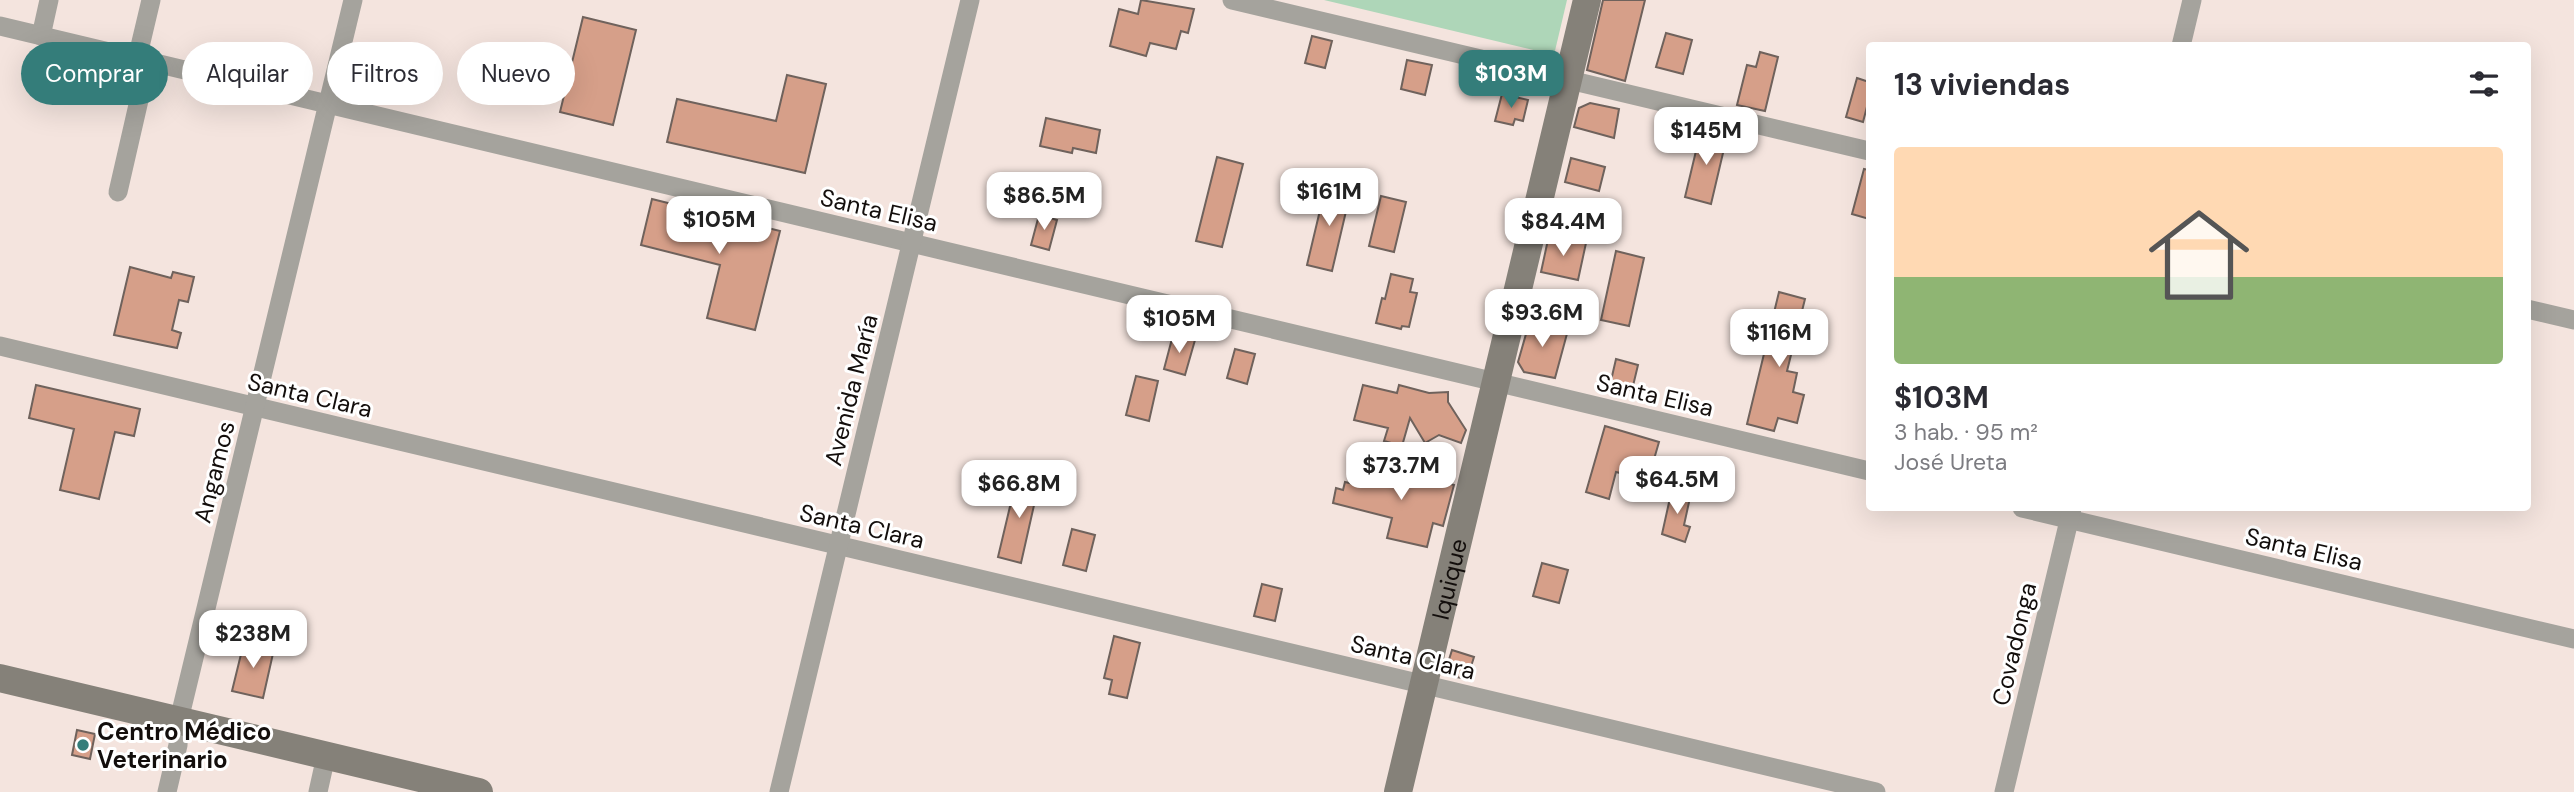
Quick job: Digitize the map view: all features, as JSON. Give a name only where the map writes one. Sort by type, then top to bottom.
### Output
[{"type":"street","points":[[41,36],[49,0]]},
{"type":"street","points":[[145,42],[151,0]]},
{"type":"street","name":"Angamos","points":[[343,42],[353,0]]},
{"type":"street","name":"Avenida María","points":[[779,792],[970,0]]},
{"type":"street","points":[[1232,0],[1301,8],[1569,79],[1866,150]]},
{"type":"street","name":"Iquique","points":[[1398,792],[1587,0]]},
{"type":"street","points":[[2182,42],[2192,0]]},
{"type":"street","name":"Santa Elisa","points":[[0,26],[66,42]]},
{"type":"street","name":"Santa Elisa","points":[[168,66],[327,104]]},
{"type":"street","points":[[118,192],[134,105]]},
{"type":"street","name":"Angamos","points":[[167,792],[178,745],[178,720],[328,105]]},
{"type":"street","name":"Santa Elisa","points":[[332,105],[1866,470]]},
{"type":"street","points":[[2531,310],[2574,320]]},
{"type":"street","name":"Santa Clara","points":[[0,346],[1876,792]]},
{"type":"street","name":"Santa Elisa","points":[[2051,511],[2070,513],[2574,639]]},
{"type":"street","name":"Covadonga","points":[[2004,792],[2070,513]]},
{"type":"street","points":[[0,678],[479,792]]},
{"type":"street","points":[[318,792],[326,756]]},
{"type":"green space","points":[[1324,0],[1567,0],[1554,55]]},
{"type":"building","points":[[1141,0],[1194,9],[1188,33],[1181,31],[1176,49],[1150,43],[1146,56],[1110,46],[1119,9],[1138,14]]},
{"type":"building","points":[[1603,0],[1645,0],[1625,81],[1587,70]]},
{"type":"building","points":[[583,17],[636,30],[613,125],[560,112],[562,105],[575,105],[575,50]]},
{"type":"building","points":[[1666,33],[1692,40],[1683,74],[1656,67]]},
{"type":"building","points":[[1312,36],[1332,41],[1325,68],[1305,63]]},
{"type":"building","points":[[1760,52],[1778,57],[1765,111],[1737,105],[1747,65],[1756,67]]},
{"type":"building","points":[[1407,60],[1432,65],[1425,95],[1401,89]]},
{"type":"building","points":[[787,75],[826,84],[805,173],[667,142],[677,99],[776,121]]},
{"type":"building","points":[[1857,78],[1866,81],[1866,110],[1863,122],[1846,117]]},
{"type":"building","points":[[1502,94],[1528,100],[1523,121],[1515,119],[1513,125],[1495,121]]},
{"type":"building","points":[[1590,103],[1619,109],[1614,138],[1574,127],[1579,108]]},
{"type":"building","points":[[1046,118],[1100,130],[1096,153],[1073,148],[1072,153],[1040,146]]},
{"type":"building","points":[[1701,130],[1727,136],[1711,204],[1685,197]]},
{"type":"building","points":[[1217,157],[1243,164],[1222,247],[1196,241]]},
{"type":"building","points":[[1571,158],[1605,167],[1599,191],[1565,182]]},
{"type":"building","points":[[1864,169],[1866,169],[1866,218],[1852,214]]},
{"type":"building","points":[[1326,185],[1351,190],[1332,271],[1307,265]]},
{"type":"building","points":[[1381,196],[1406,202],[1394,252],[1369,246]]},
{"type":"building","points":[[652,199],[780,231],[755,330],[707,318],[720,265],[641,245]]},
{"type":"building","points":[[1039,215],[1057,220],[1049,250],[1031,245]]},
{"type":"building","points":[[1549,235],[1586,243],[1578,280],[1541,272]]},
{"type":"building","points":[[1616,251],[1644,258],[1629,326],[1601,320]]},
{"type":"building","points":[[130,267],[171,278],[173,272],[194,277],[188,302],[179,300],[172,330],[181,333],[177,348],[114,335]]},
{"type":"building","points":[[1391,274],[1413,279],[1410,292],[1417,293],[1409,327],[1402,326],[1401,329],[1376,323]]},
{"type":"building","points":[[1779,292],[1805,299],[1787,371],[1797,373],[1793,392],[1804,395],[1797,423],[1778,418],[1774,431],[1747,424]]},
{"type":"building","points":[[1530,320],[1568,330],[1555,378],[1524,372],[1518,362]]},
{"type":"building","points":[[1173,335],[1195,340],[1185,375],[1164,369]]},
{"type":"building","points":[[1235,349],[1255,354],[1247,384],[1227,378]]},
{"type":"building","points":[[1616,359],[1638,365],[1632,390],[1610,385]]},
{"type":"building","points":[[1136,376],[1158,381],[1149,421],[1126,415]]},
{"type":"building","points":[[36,385],[140,409],[134,436],[115,432],[99,499],[60,490],[74,429],[29,418]]},
{"type":"building","points":[[1363,385],[1397,393],[1399,385],[1429,393],[1448,392],[1448,402],[1466,430],[1461,443],[1439,435],[1425,443],[1410,418],[1402,446],[1384,441],[1388,428],[1354,420]]},
{"type":"building","points":[[1605,426],[1659,442],[1648,480],[1616,472],[1609,499],[1586,492]]},
{"type":"building","points":[[1384,465],[1454,485],[1443,526],[1433,523],[1427,547],[1387,538],[1392,518],[1333,503],[1336,488],[1343,490],[1345,482],[1358,485],[1361,474],[1380,478]]},
{"type":"building","points":[[1017,477],[1039,483],[1021,563],[998,557]]},
{"type":"building","points":[[1672,489],[1691,493],[1684,525],[1690,527],[1685,542],[1662,534]]},
{"type":"building","points":[[1072,529],[1095,535],[1086,571],[1063,565]]},
{"type":"building","points":[[1542,563],[1568,570],[1559,603],[1533,596]]},
{"type":"building","points":[[1262,584],[1282,589],[1275,621],[1254,616]]},
{"type":"building","points":[[1114,636],[1140,643],[1127,698],[1109,694],[1112,680],[1104,678]]},
{"type":"building","points":[[244,642],[274,649],[263,698],[232,691]]},
{"type":"building","points":[[1452,650],[1474,657],[1467,679],[1452,676],[1447,666]]},
{"type":"building","name":"Centro Médico Veterinario","points":[[77,730],[95,734],[90,759],[72,755]]},
{"type":"place","name":"Centro Médico Veterinario","points":[[83,745]]}]
